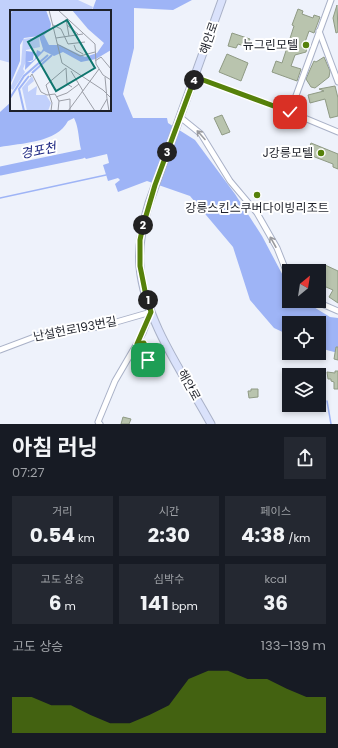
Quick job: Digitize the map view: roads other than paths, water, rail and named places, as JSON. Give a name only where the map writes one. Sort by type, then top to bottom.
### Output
[{"type":"street","name":"해안로","points":[[211,424],[169,349],[151,312],[141,276],[140,256],[143,226],[155,185],[222,0]]},
{"type":"street","points":[[290,112],[331,0]]},
{"type":"street","points":[[320,31],[338,82]]},
{"type":"street","points":[[195,77],[290,112],[338,132]]},
{"type":"street","points":[[179,119],[201,134],[230,181],[257,213],[277,248],[283,264]]},
{"type":"street","points":[[326,306],[338,311]]},
{"type":"street","points":[[100,424],[98,422],[115,381],[137,344],[151,312]]},
{"type":"street","name":"난설헌로193번길","points":[[0,350],[45,333],[98,327],[151,312]]},
{"type":"street","points":[[137,344],[144,343],[147,349]]},
{"type":"waterway","name":"경포천","points":[[0,171],[82,154]]},
{"type":"waterway","points":[[0,198],[106,175]]},
{"type":"waterway","points":[[327,401],[331,424]]},
{"type":"place","name":"뉴그린모텔","points":[[306,45]]},
{"type":"place","name":"J강릉모텔","points":[[321,153]]},
{"type":"place","name":"강릉스킨스쿠버다이빙리조트","points":[[257,195]]}]
